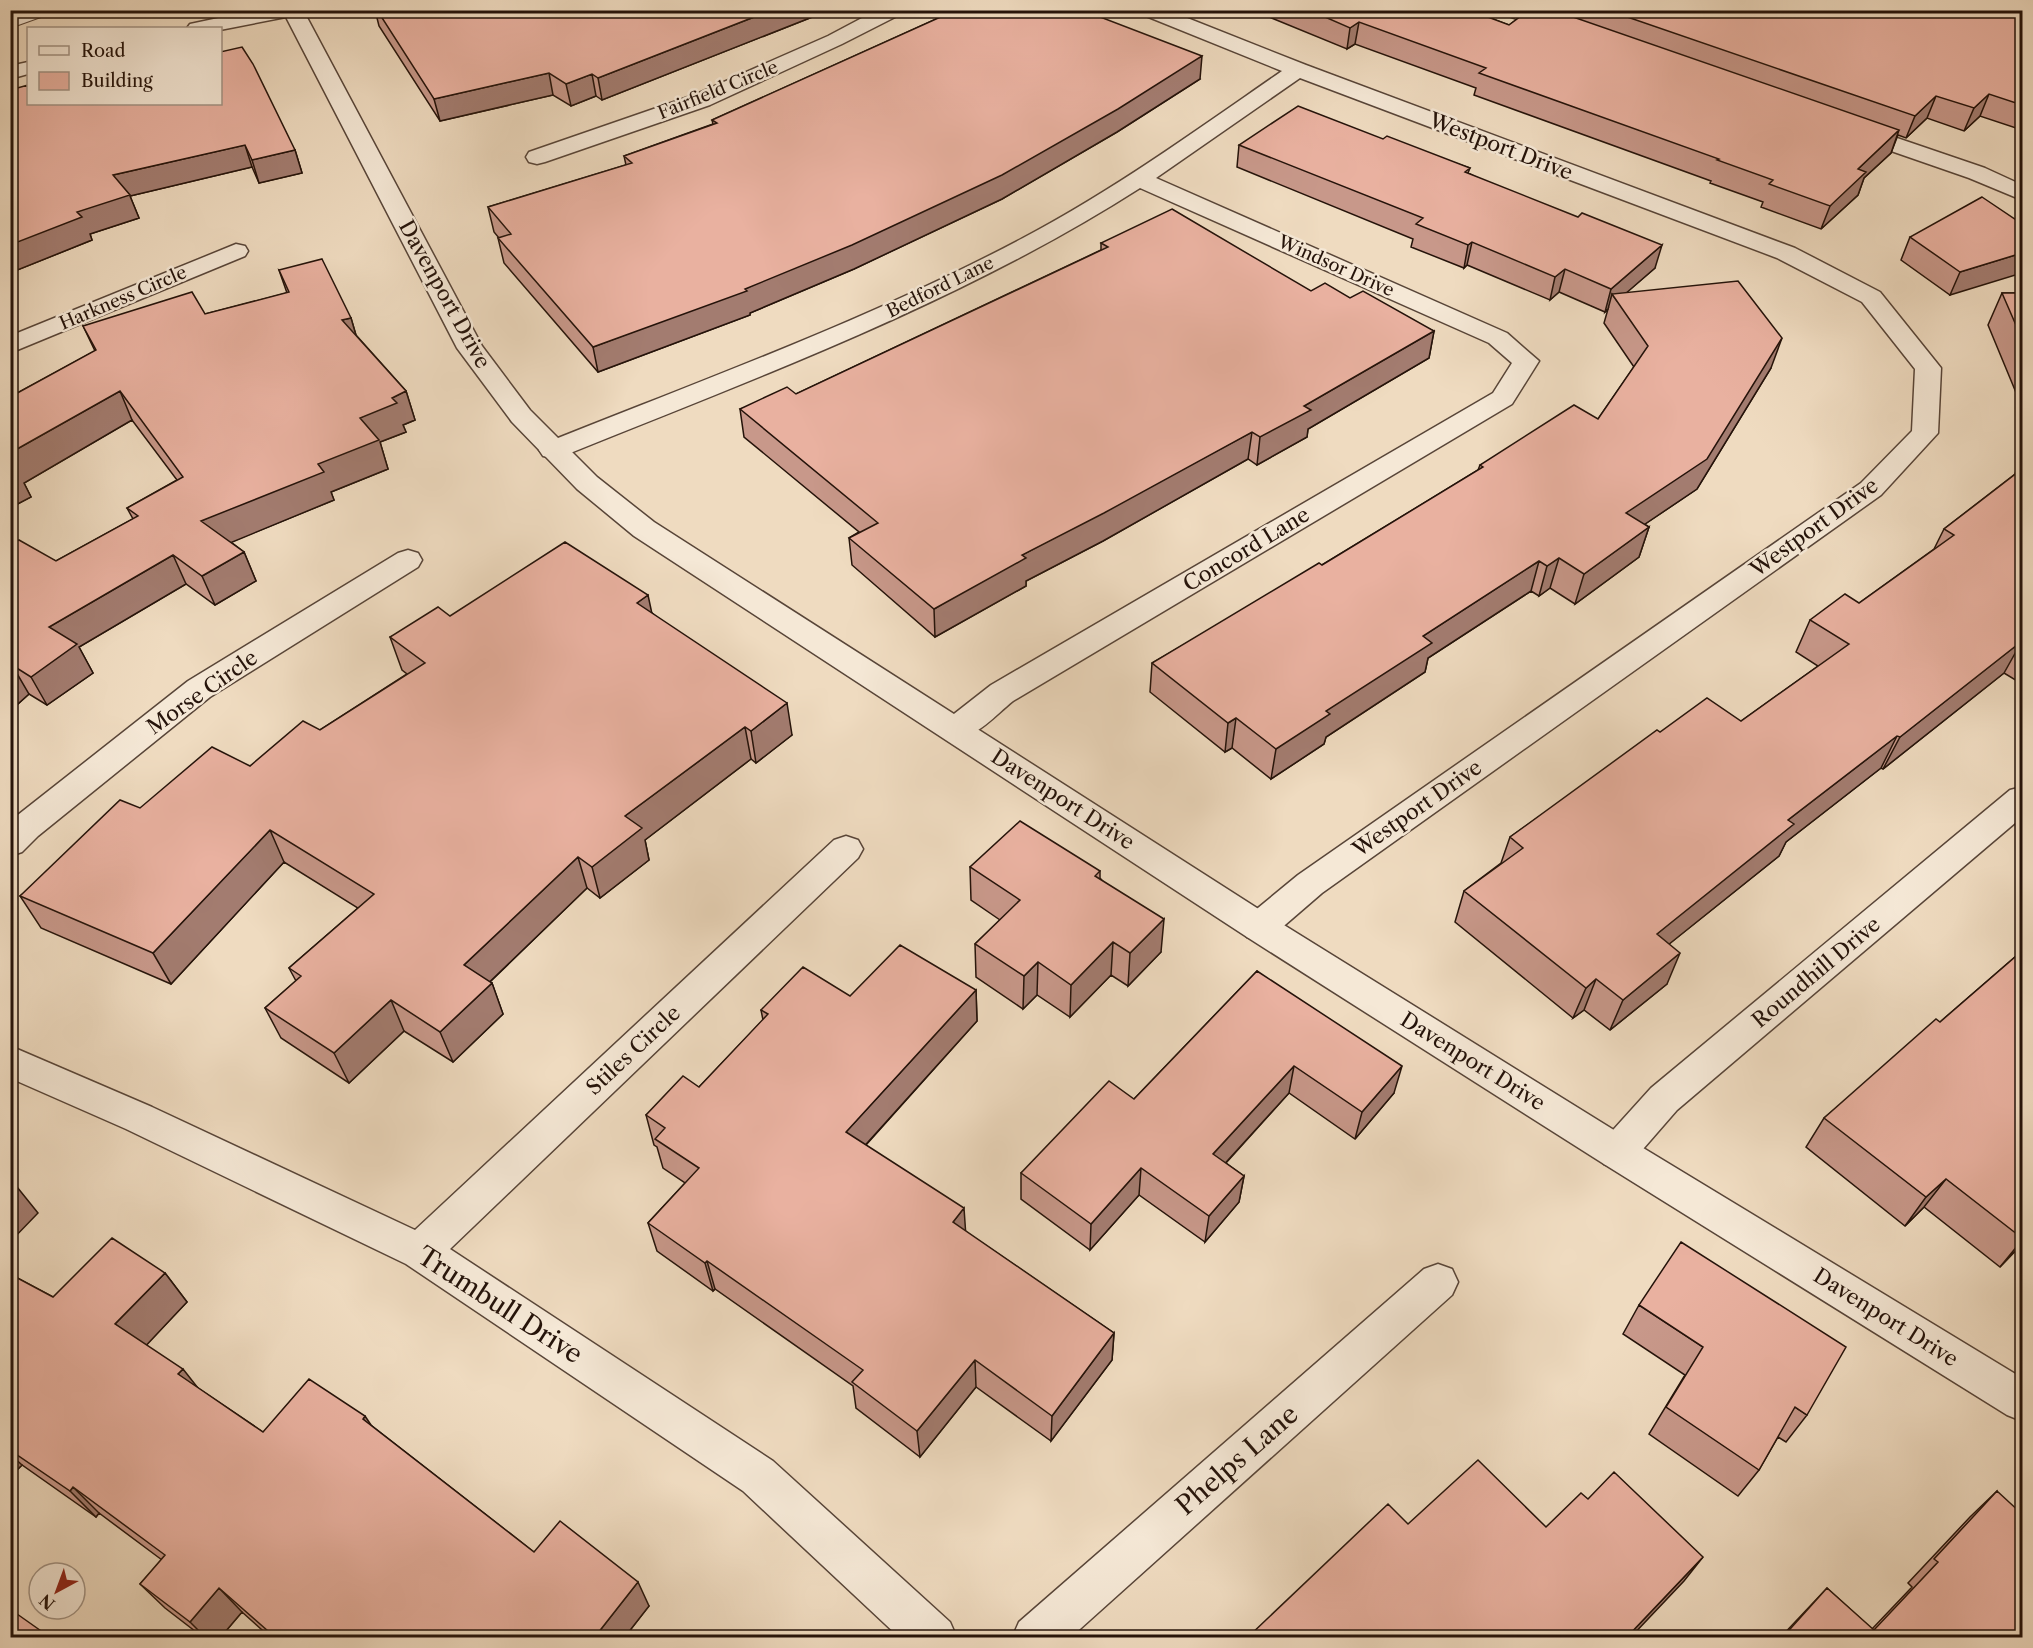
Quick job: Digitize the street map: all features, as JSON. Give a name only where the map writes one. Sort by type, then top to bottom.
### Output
[{"type":"street","points":[[202,27],[292,10]]},
{"type":"street","name":"Davenport Drive","points":[[292,10],[470,348],[521,417],[588,483],[644,529],[1259,927],[1617,1152],[2022,1401]]},
{"type":"street","name":"Fairfield Circle","points":[[537,157],[702,100],[835,40],[894,10]]},
{"type":"street","name":"Westport Drive","points":[[1148,10],[1786,253],[1871,297],[1928,368],[1925,433],[1871,489],[1310,884],[1259,927]]},
{"type":"street","points":[[1510,10],[1588,38]]},
{"type":"street","points":[[10,73],[27,68]]},
{"type":"street","name":"Bedford Lane","points":[[553,450],[934,292],[1033,242],[1140,179],[1298,69]]},
{"type":"street","points":[[1832,123],[1977,173],[2022,193]]},
{"type":"street","name":"Windsor Drive","points":[[1140,179],[1498,338],[1526,361]]},
{"type":"street","name":"Harkness Circle","points":[[10,345],[236,251]]},
{"type":"street","name":"Concord Lane","points":[[956,729],[1002,693],[1503,398],[1526,361]]},
{"type":"street","name":"Morse Circle","points":[[10,843],[26,827],[199,689],[408,560]]},
{"type":"street","name":"Roundhill Drive","points":[[1617,1152],[1664,1099],[2022,799]]},
{"type":"street","name":"Stiles Circle","points":[[420,1251],[846,849]]},
{"type":"street","name":"Trumbull Drive","points":[[10,1061],[139,1118],[420,1251],[758,1476],[934,1638]]},
{"type":"street","name":"Phelps Lane","points":[[1035,1638],[1438,1282]]},
{"type":"lane","points":[[10,22],[42,10]]},
{"type":"building","points":[[377,10],[772,10],[598,78],[592,74],[566,84],[549,73],[434,99]]},
{"type":"building","points":[[956,10],[1082,10],[1202,56],[1118,109],[1002,175],[852,245],[745,289],[747,291],[593,347],[498,238],[511,234],[488,207],[632,163],[624,156],[717,123],[712,120]]},
{"type":"building","points":[[1309,10],[1469,10],[1509,25],[1529,10],[1553,10],[1899,130],[1858,169],[1866,172],[1830,206],[1769,184],[1773,180],[1717,160],[1719,159],[1479,73],[1486,68],[1359,22],[1350,28]]},
{"type":"building","points":[[1607,10],[2022,10],[2022,105],[1989,94],[1974,108],[1936,96],[1915,116]]},
{"type":"building","points":[[242,47],[253,64],[295,150],[252,160],[245,145],[113,175],[130,195],[77,212],[82,217],[10,245],[10,90],[27,85],[27,105],[222,105],[222,52]]},
{"type":"building","points":[[1298,106],[1383,139],[1387,136],[1470,168],[1465,172],[1578,217],[1582,213],[1662,245],[1611,289],[1565,269],[1555,277],[1472,242],[1468,245],[1416,224],[1423,218],[1239,145]]},
{"type":"building","points":[[1982,197],[2022,224],[2022,253],[1960,272],[1910,237]]},
{"type":"building","points":[[1172,209],[1311,291],[1325,283],[1350,298],[1363,291],[1434,331],[1304,406],[1311,410],[1260,437],[1252,432],[1022,555],[1026,558],[934,609],[849,538],[878,523],[740,409],[787,387],[796,394],[1108,247],[1101,243]]},
{"type":"building","points":[[322,259],[351,318],[342,320],[406,391],[392,398],[397,403],[360,418],[379,440],[318,464],[324,472],[201,521],[244,552],[202,576],[173,555],[49,627],[77,644],[31,677],[12,665],[10,667],[10,546],[19,540],[56,561],[138,516],[127,508],[183,477],[120,391],[10,453],[10,397],[96,350],[83,326],[192,292],[205,314],[289,292],[279,270]]},
{"type":"building","points":[[1738,281],[1782,338],[1707,459],[1626,513],[1649,527],[1584,574],[1559,558],[1547,566],[1539,561],[1423,636],[1432,643],[1326,711],[1330,714],[1276,749],[1236,718],[1228,723],[1152,663],[1319,563],[1322,565],[1483,467],[1480,465],[1574,405],[1598,419],[1648,346],[1612,294]]},
{"type":"building","points":[[2002,293],[2022,293],[2022,339]]},
{"type":"building","points":[[2022,469],[2022,641],[1900,737],[1897,736],[1788,820],[1794,824],[1657,934],[1680,953],[1623,1000],[1596,979],[1586,988],[1464,891],[1523,848],[1510,837],[1657,730],[1660,732],[1707,698],[1741,721],[1849,644],[1810,620],[1845,594],[1859,603],[1954,535],[1944,529]]},
{"type":"building","points":[[565,542],[648,595],[637,603],[787,703],[751,731],[745,727],[625,816],[642,828],[592,867],[578,857],[464,965],[492,983],[440,1032],[391,1000],[334,1053],[265,1008],[301,976],[289,968],[374,894],[270,830],[153,953],[20,896],[120,800],[140,808],[212,747],[250,766],[303,721],[320,730],[425,663],[390,637],[438,607],[450,616]]},
{"type":"building","points":[[1020,821],[1100,871],[1095,876],[1164,919],[1130,953],[1113,942],[1071,985],[1038,962],[1024,976],[975,944],[1020,900],[970,867]]},
{"type":"building","points":[[900,945],[976,990],[846,1132],[964,1208],[953,1222],[1114,1333],[1052,1416],[975,1360],[917,1431],[852,1382],[863,1370],[707,1261],[705,1263],[648,1223],[699,1168],[655,1139],[665,1128],[646,1115],[683,1076],[699,1087],[768,1014],[761,1010],[803,967],[850,996]]},
{"type":"building","points":[[2022,951],[2022,1238],[1946,1179],[1926,1197],[1824,1118],[1936,1019],[1940,1022]]},
{"type":"building","points":[[1257,971],[1402,1066],[1362,1112],[1294,1066],[1213,1154],[1244,1176],[1209,1216],[1141,1168],[1091,1224],[1021,1173],[1109,1081],[1134,1099]]},
{"type":"building","points":[[112,1238],[165,1273],[115,1324],[183,1369],[178,1374],[263,1432],[309,1379],[365,1416],[363,1419],[534,1552],[560,1521],[638,1582],[594,1638],[276,1638],[219,1588],[190,1622],[140,1584],[165,1555],[73,1487],[70,1491],[10,1450],[10,1274],[53,1297]]},
{"type":"building","points":[[1681,1242],[1846,1347],[1807,1415],[1795,1407],[1759,1470],[1666,1407],[1703,1347],[1639,1305]]},
{"type":"building","points":[[1478,1460],[1546,1527],[1581,1493],[1588,1499],[1614,1472],[1703,1557],[1626,1638],[1247,1638],[1388,1504],[1408,1524]]},
{"type":"building","points":[[1997,1491],[2022,1514],[2022,1638],[1782,1638],[1827,1588],[1874,1630],[1938,1562],[1934,1559]]},
{"type":"building","points":[[10,1609],[51,1638],[10,1638]]}]
